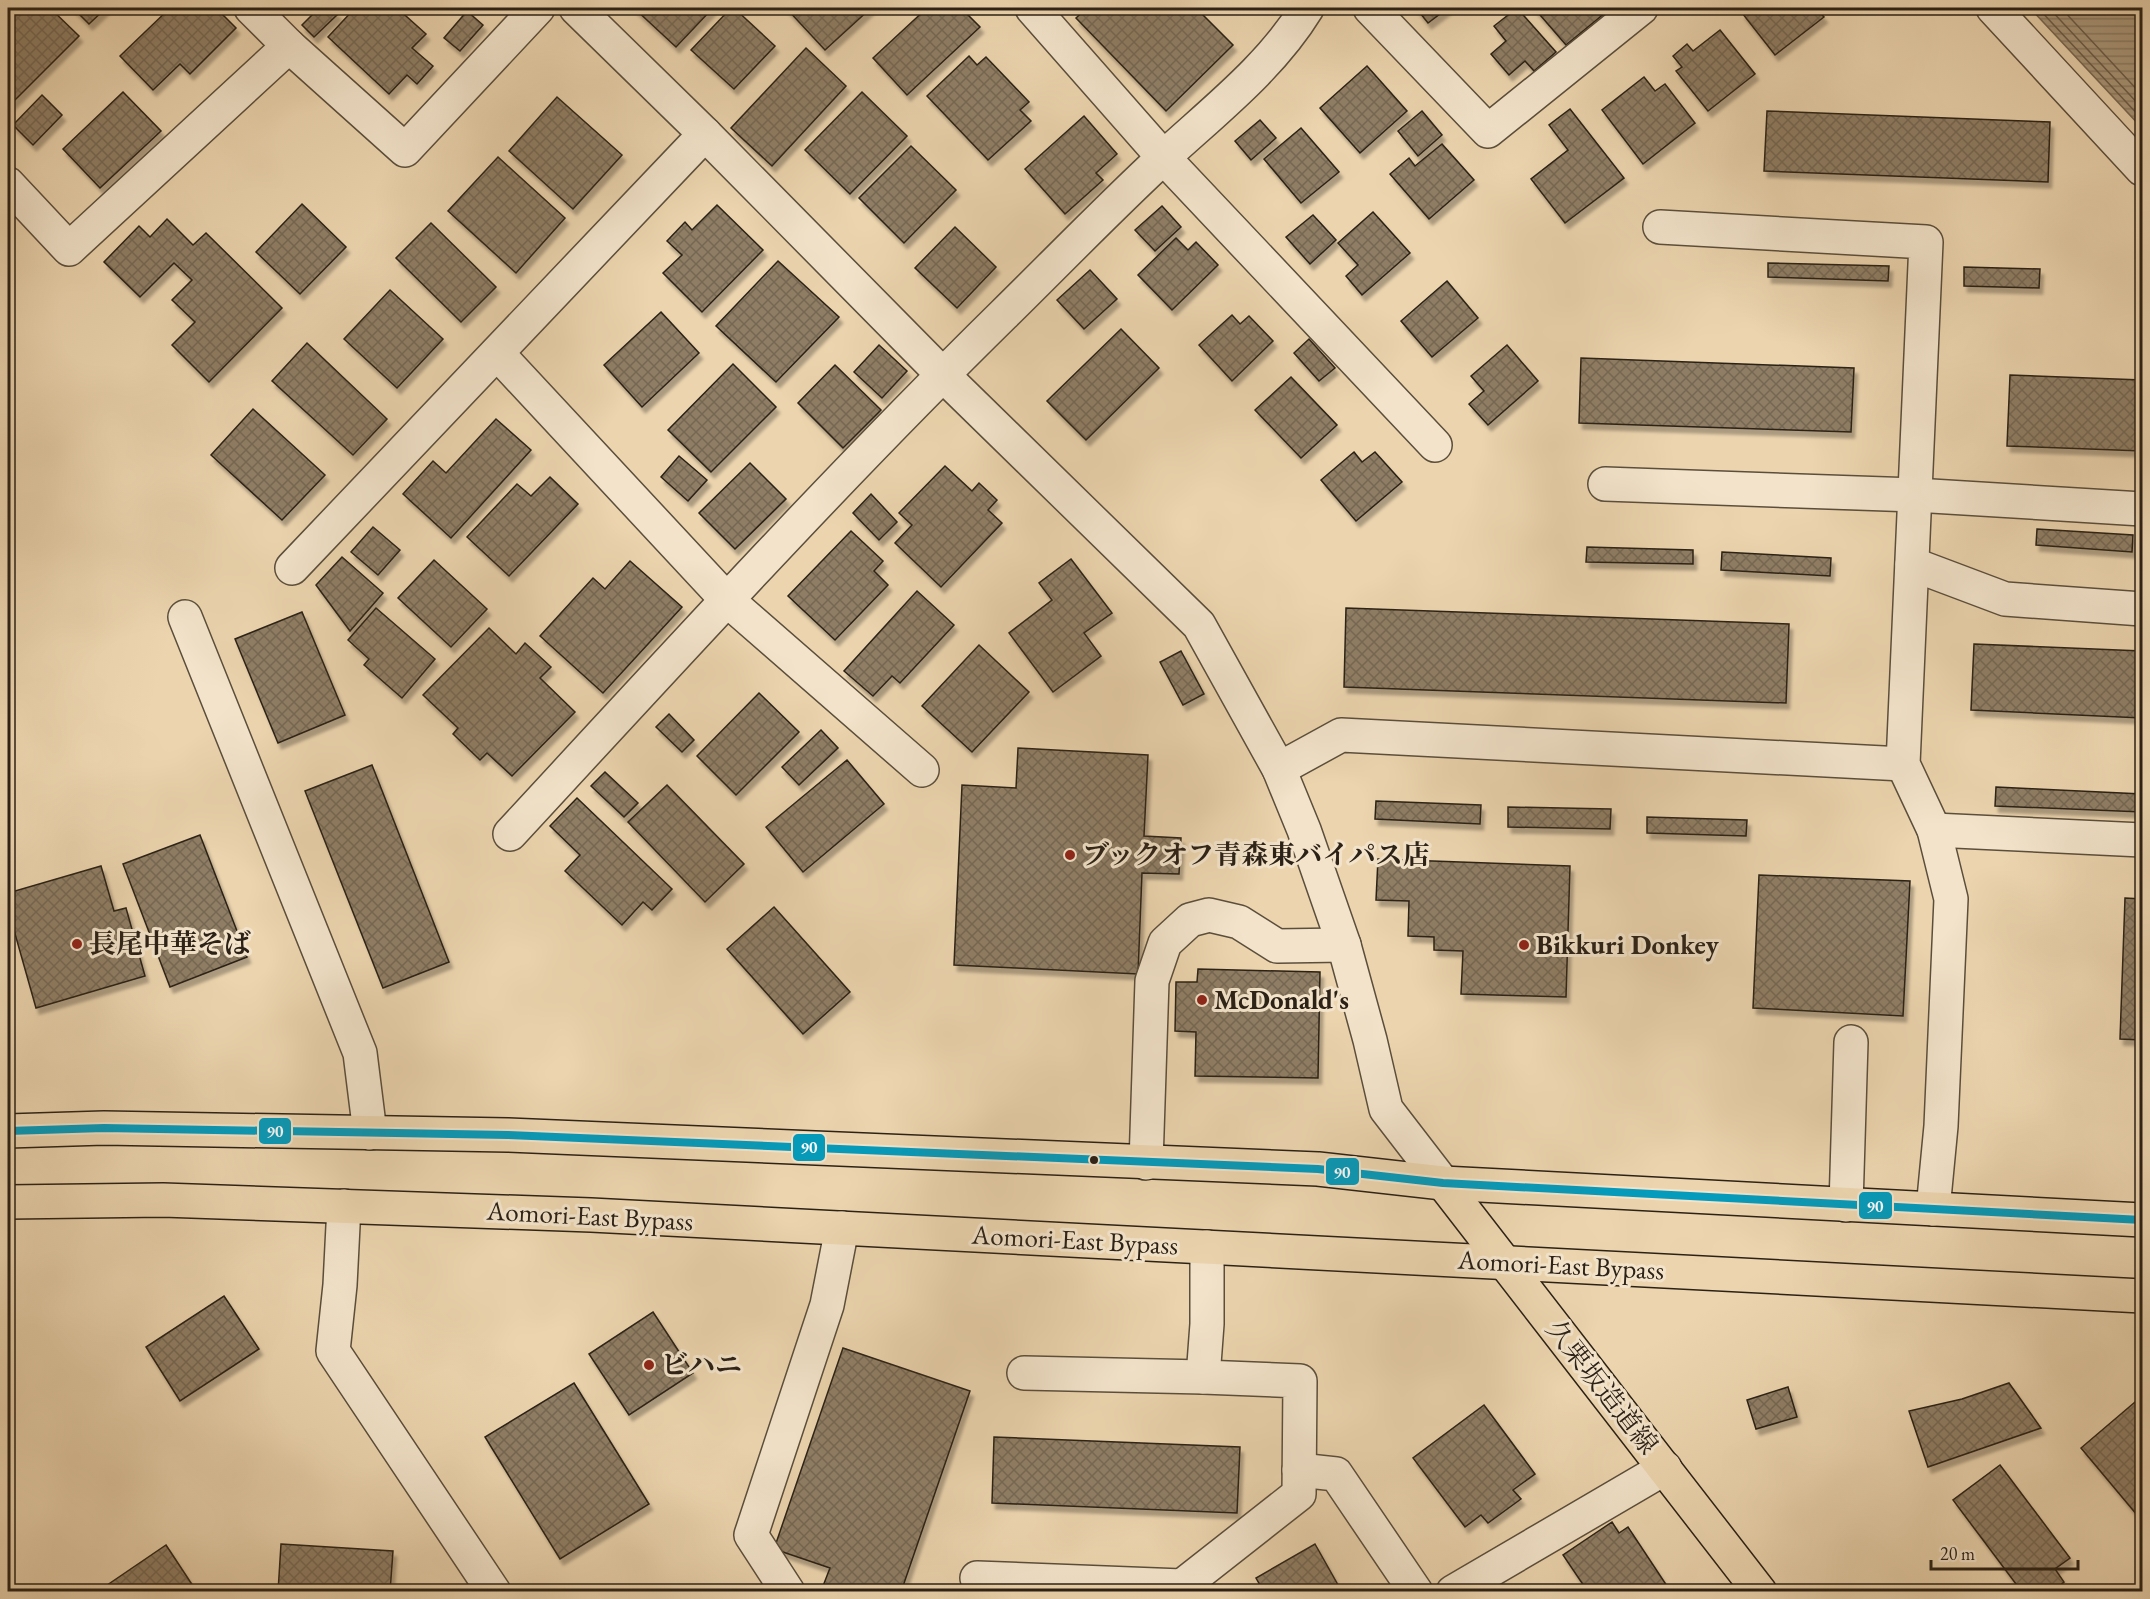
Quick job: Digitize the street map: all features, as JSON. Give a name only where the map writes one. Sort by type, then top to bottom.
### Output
[{"type":"main road","points":[[8,1131],[104,1128],[532,1136],[1318,1170],[1443,1183],[2142,1220]]},
{"type":"main road","name":"久栗坂造道線","points":[[1443,1183],[1760,1592]]},
{"type":"main road","name":"Aomori-East Bypass","points":[[8,1202],[163,1200],[591,1215],[2142,1296]]},
{"type":"street","points":[[251,8],[289,46],[405,150],[538,8]]},
{"type":"street","points":[[576,8],[705,134],[942,374],[1198,624],[1279,769],[1304,830],[1344,945],[1386,1109],[1443,1183]]},
{"type":"street","points":[[1032,8],[1164,158],[1435,445]]},
{"type":"street","points":[[510,834],[726,599],[942,374],[1164,158],[1258,72],[1298,24],[1307,8]]},
{"type":"street","points":[[1370,8],[1488,131],[1641,8]]},
{"type":"street","points":[[1994,8],[2142,169]]},
{"type":"street","points":[[8,184],[69,249],[289,46]]},
{"type":"street","points":[[292,568],[705,134]]},
{"type":"street","points":[[1660,226],[1926,242],[1903,764],[1934,830],[1951,899],[1941,1126],[1933,1209]]},
{"type":"street","points":[[496,353],[726,599],[922,770]]},
{"type":"street","points":[[1605,484],[1915,495],[2142,509]]},
{"type":"street","points":[[1912,564],[2005,599],[2142,609]]},
{"type":"street","points":[[185,617],[360,1053],[370,1133]]},
{"type":"street","points":[[1279,769],[1341,735],[1903,764]]},
{"type":"street","points":[[1934,830],[2142,840]]},
{"type":"street","points":[[1146,1163],[1152,981],[1165,943],[1190,920],[1209,915],[1239,922],[1277,946],[1344,945]]},
{"type":"street","points":[[1846,1205],[1851,1042]]},
{"type":"street","points":[[344,1206],[340,1285],[333,1351],[494,1592]]},
{"type":"street","points":[[788,1592],[751,1535],[827,1305],[842,1228]]},
{"type":"street","points":[[1203,1377],[1207,1324],[1207,1247]]},
{"type":"street","points":[[977,1578],[1182,1586],[1299,1494],[1300,1381],[1024,1373]]},
{"type":"street","points":[[1453,1592],[1665,1468]]},
{"type":"street","points":[[1299,1470],[1336,1474],[1416,1592]]},
{"type":"water","points":[[2030,8],[2142,8],[2142,128]]},
{"type":"building","points":[[8,8],[50,8],[79,36],[8,107]]},
{"type":"building","points":[[73,8],[106,8],[89,24]]},
{"type":"building","points":[[170,8],[216,8],[236,28],[190,74],[180,64],[153,90],[120,56]]},
{"type":"building","points":[[319,8],[331,8],[338,14],[314,37],[302,25]]},
{"type":"building","points":[[355,8],[397,8],[426,34],[412,48],[433,66],[417,84],[407,75],[389,94],[328,37]]},
{"type":"building","points":[[634,8],[713,8],[676,47]]},
{"type":"building","points":[[731,8],[734,8],[775,46],[734,89],[691,50]]},
{"type":"building","points":[[786,8],[871,8],[825,50]]},
{"type":"building","points":[[927,8],[961,8],[980,27],[907,95],[873,58]]},
{"type":"building","points":[[1087,8],[1196,8],[1233,45],[1166,111],[1076,18]]},
{"type":"building","points":[[1416,8],[1448,8],[1428,23]]},
{"type":"building","points":[[1517,8],[1556,52],[1534,71],[1525,61],[1509,75],[1491,54],[1506,41],[1494,26]]},
{"type":"building","points":[[1534,8],[1611,8],[1566,45]]},
{"type":"building","points":[[1749,8],[1816,8],[1824,17],[1775,55],[1742,13]]},
{"type":"building","points":[[467,11],[483,25],[460,51],[444,38]]},
{"type":"building","points":[[1720,30],[1755,74],[1708,111],[1676,71],[1682,67],[1673,56],[1687,44],[1693,51]]},
{"type":"building","points":[[806,48],[846,86],[772,166],[731,128]]},
{"type":"building","points":[[969,56],[977,65],[986,57],[1029,102],[1020,110],[1031,121],[988,160],[927,96]]},
{"type":"building","points":[[1367,66],[1407,111],[1360,153],[1320,108]]},
{"type":"building","points":[[1644,77],[1655,91],[1665,84],[1695,123],[1643,164],[1602,110]]},
{"type":"building","points":[[123,92],[161,131],[100,188],[63,149]]},
{"type":"building","points":[[862,92],[907,136],[850,194],[805,150]]},
{"type":"building","points":[[42,95],[62,115],[33,145],[13,125]]},
{"type":"building","points":[[557,97],[622,155],[573,209],[509,151]]},
{"type":"building","points":[[1570,109],[1624,178],[1565,223],[1531,179],[1568,150],[1549,125]]},
{"type":"building","points":[[1422,111],[1442,135],[1418,156],[1398,131]]},
{"type":"building","points":[[1767,111],[2050,122],[2048,182],[1764,171]]},
{"type":"building","points":[[1084,116],[1117,154],[1096,173],[1103,180],[1065,214],[1025,169]]},
{"type":"building","points":[[1260,120],[1276,138],[1251,160],[1235,141]]},
{"type":"building","points":[[1301,128],[1339,172],[1301,203],[1264,159]]},
{"type":"building","points":[[1442,144],[1474,180],[1429,219],[1390,174],[1409,158],[1415,166]]},
{"type":"building","points":[[911,146],[956,190],[904,243],[859,198]]},
{"type":"building","points":[[498,157],[565,218],[516,273],[448,211]]},
{"type":"building","points":[[302,204],[346,247],[300,294],[256,252]]},
{"type":"building","points":[[717,205],[763,250],[702,312],[663,273],[682,255],[667,241],[685,222],[692,230]]},
{"type":"building","points":[[1162,206],[1181,227],[1155,251],[1135,230]]},
{"type":"building","points":[[1373,212],[1410,253],[1362,295],[1346,276],[1358,265],[1338,243]]},
{"type":"building","points":[[1313,215],[1336,240],[1310,264],[1286,237]]},
{"type":"building","points":[[167,219],[193,245],[206,233],[282,308],[209,382],[172,345],[195,322],[172,300],[192,280],[174,263],[140,297],[104,262],[139,226],[150,237]]},
{"type":"building","points":[[431,223],[496,287],[461,322],[396,258]]},
{"type":"building","points":[[955,227],[996,267],[957,308],[915,268]]},
{"type":"building","points":[[1176,238],[1188,250],[1196,242],[1218,265],[1172,310],[1138,275]]},
{"type":"building","points":[[778,261],[839,317],[776,382],[716,326]]},
{"type":"building","points":[[1768,263],[1889,266],[1888,281],[1768,277]]},
{"type":"building","points":[[1964,267],[2040,269],[2039,288],[1964,286]]},
{"type":"building","points":[[1090,270],[1117,299],[1084,329],[1057,300]]},
{"type":"building","points":[[1447,281],[1478,318],[1432,357],[1401,321]]},
{"type":"building","points":[[390,290],[443,339],[397,388],[344,339]]},
{"type":"building","points":[[661,312],[699,353],[642,407],[604,365]]},
{"type":"building","points":[[1232,315],[1240,324],[1249,316],[1273,341],[1232,381],[1199,345]]},
{"type":"building","points":[[1121,329],[1159,368],[1086,440],[1047,401]]},
{"type":"building","points":[[1309,339],[1335,368],[1319,381],[1294,353]]},
{"type":"building","points":[[307,343],[387,419],[353,455],[272,381]]},
{"type":"building","points":[[879,345],[907,371],[882,398],[854,372]]},
{"type":"building","points":[[1507,345],[1538,381],[1488,425],[1469,404],[1484,391],[1471,376]]},
{"type":"building","points":[[1581,358],[1854,368],[1851,432],[1579,423]]},
{"type":"building","points":[[733,364],[776,407],[711,472],[668,430]]},
{"type":"building","points":[[835,365],[881,410],[843,448],[798,403]]},
{"type":"building","points":[[2010,375],[2142,380],[2142,451],[2007,446]]},
{"type":"building","points":[[1291,377],[1337,425],[1301,458],[1255,410]]},
{"type":"building","points":[[253,409],[325,475],[282,520],[211,455]]},
{"type":"building","points":[[496,419],[531,450],[451,538],[403,494],[433,461],[446,473]]},
{"type":"building","points":[[1354,452],[1362,462],[1375,452],[1402,482],[1356,521],[1321,480]]},
{"type":"building","points":[[679,456],[707,480],[688,501],[661,477]]},
{"type":"building","points":[[750,463],[786,499],[735,549],[699,513]]},
{"type":"building","points":[[945,466],[972,491],[979,483],[997,500],[988,510],[1002,523],[941,587],[895,543],[912,525],[899,513]]},
{"type":"building","points":[[550,477],[578,504],[509,576],[467,537],[517,484],[531,496]]},
{"type":"building","points":[[871,494],[897,522],[879,540],[853,513]]},
{"type":"building","points":[[373,527],[400,550],[378,575],[351,552]]},
{"type":"building","points":[[2037,529],[2133,535],[2132,552],[2036,545]]},
{"type":"building","points":[[851,531],[883,561],[874,571],[888,585],[835,640],[788,596]]},
{"type":"building","points":[[1587,547],[1693,550],[1693,564],[1586,562]]},
{"type":"building","points":[[1722,552],[1831,558],[1830,576],[1721,570]]},
{"type":"building","points":[[342,557],[383,593],[350,631],[316,585]]},
{"type":"building","points":[[1071,559],[1112,613],[1084,633],[1101,656],[1053,692],[1009,633],[1052,600],[1039,583]]},
{"type":"building","points":[[434,560],[487,609],[451,647],[398,598]]},
{"type":"building","points":[[630,561],[682,607],[603,693],[540,636],[593,578],[605,589]]},
{"type":"building","points":[[917,591],[954,625],[900,683],[892,676],[873,696],[844,671]]},
{"type":"building","points":[[376,608],[435,659],[402,698],[364,665],[369,659],[348,640]]},
{"type":"building","points":[[1346,608],[1789,624],[1786,703],[1344,687]]},
{"type":"building","points":[[302,612],[345,715],[278,743],[235,639]]},
{"type":"building","points":[[489,628],[516,654],[525,643],[551,667],[540,678],[575,712],[512,776],[487,753],[480,760],[453,734],[458,728],[423,695]]},
{"type":"building","points":[[1974,644],[2142,651],[2142,718],[1971,710]]},
{"type":"building","points":[[979,645],[1029,692],[972,752],[922,706]]},
{"type":"building","points":[[1181,651],[1204,694],[1183,705],[1160,662]]},
{"type":"building","points":[[759,693],[799,732],[736,795],[697,756]]},
{"type":"building","points":[[669,714],[694,740],[682,752],[656,727]]},
{"type":"building","points":[[821,730],[838,748],[799,785],[782,767]]},
{"type":"building","name":"ブックオフ青森東バイパス店","points":[[1018,748],[1148,755],[1144,836],[1181,838],[1179,874],[1142,873],[1138,974],[954,965],[962,785],[1016,788]]},
{"type":"building","points":[[847,760],[884,804],[803,872],[766,827]]},
{"type":"building","points":[[372,765],[449,962],[383,988],[305,791]]},
{"type":"building","points":[[605,772],[638,803],[624,817],[591,786]]},
{"type":"building","points":[[667,785],[744,864],[705,902],[628,822]]},
{"type":"building","points":[[1996,787],[2142,794],[2142,812],[1995,806]]},
{"type":"building","points":[[577,798],[672,889],[652,910],[643,902],[622,925],[565,871],[580,855],[550,826]]},
{"type":"building","points":[[1376,801],[1481,805],[1480,824],[1375,819]]},
{"type":"building","points":[[1508,807],[1611,809],[1610,829],[1508,827]]},
{"type":"building","points":[[1647,817],[1747,820],[1746,836],[1647,833]]},
{"type":"building","points":[[200,835],[247,957],[170,987],[123,864]]},
{"type":"building","points":[[1378,859],[1570,866],[1566,997],[1461,994],[1463,951],[1434,950],[1434,937],[1408,936],[1409,901],[1376,900]]},
{"type":"building","name":"長尾中華そば","points":[[101,866],[114,911],[126,908],[145,976],[36,1008],[8,909],[8,893]]},
{"type":"building","points":[[1759,875],[1910,881],[1903,1016],[1753,1008]]},
{"type":"building","points":[[2125,898],[2142,899],[2142,1040],[2120,1039]]},
{"type":"building","points":[[774,907],[850,992],[803,1034],[727,949]]},
{"type":"building","points":[[1198,969],[1320,972],[1318,1078],[1195,1076],[1196,1032],[1175,1031],[1176,982],[1197,982]]},
{"type":"building","points":[[224,1296],[259,1349],[180,1401],[146,1347]]},
{"type":"building","points":[[653,1312],[693,1373],[629,1415],[589,1354]]},
{"type":"building","points":[[843,1348],[970,1391],[901,1592],[838,1592],[823,1586],[830,1568],[774,1549]]},
{"type":"building","points":[[574,1383],[649,1504],[560,1559],[485,1437]]},
{"type":"building","points":[[2009,1383],[2041,1428],[1928,1467],[1909,1411],[1962,1399]]},
{"type":"building","points":[[1788,1387],[1797,1417],[1756,1429],[1747,1400]]},
{"type":"building","points":[[2135,1402],[2142,1411],[2142,1521],[2081,1448]]},
{"type":"building","points":[[1484,1405],[1535,1474],[1513,1490],[1521,1499],[1488,1523],[1481,1515],[1465,1527],[1413,1458]]},
{"type":"building","points":[[994,1437],[1240,1447],[1237,1513],[992,1503]]},
{"type":"building","points":[[2000,1465],[2070,1558],[2055,1569],[2064,1582],[2052,1592],[2022,1592],[1953,1500]]},
{"type":"building","points":[[1612,1522],[1619,1533],[1628,1527],[1671,1592],[1588,1592],[1563,1555]]},
{"type":"building","points":[[281,1544],[393,1551],[390,1592],[278,1592]]},
{"type":"building","points":[[1315,1544],[1342,1592],[1264,1592],[1256,1578]]},
{"type":"building","points":[[166,1545],[197,1592],[97,1592]]},
{"type":"transit line","name":"90","points":[[8,1131],[104,1128],[508,1135],[1318,1169],[1443,1183],[2142,1220]]},
{"type":"place","name":"ブックオフ青森東バイパス店","points":[[1070,855]]},
{"type":"place","name":"長尾中華そば","points":[[77,944]]},
{"type":"place","name":"Bikkuri Donkey","points":[[1524,945]]},
{"type":"place","name":"McDonald's","points":[[1202,1000]]},
{"type":"place","name":"ビハニ","points":[[649,1365]]}]
